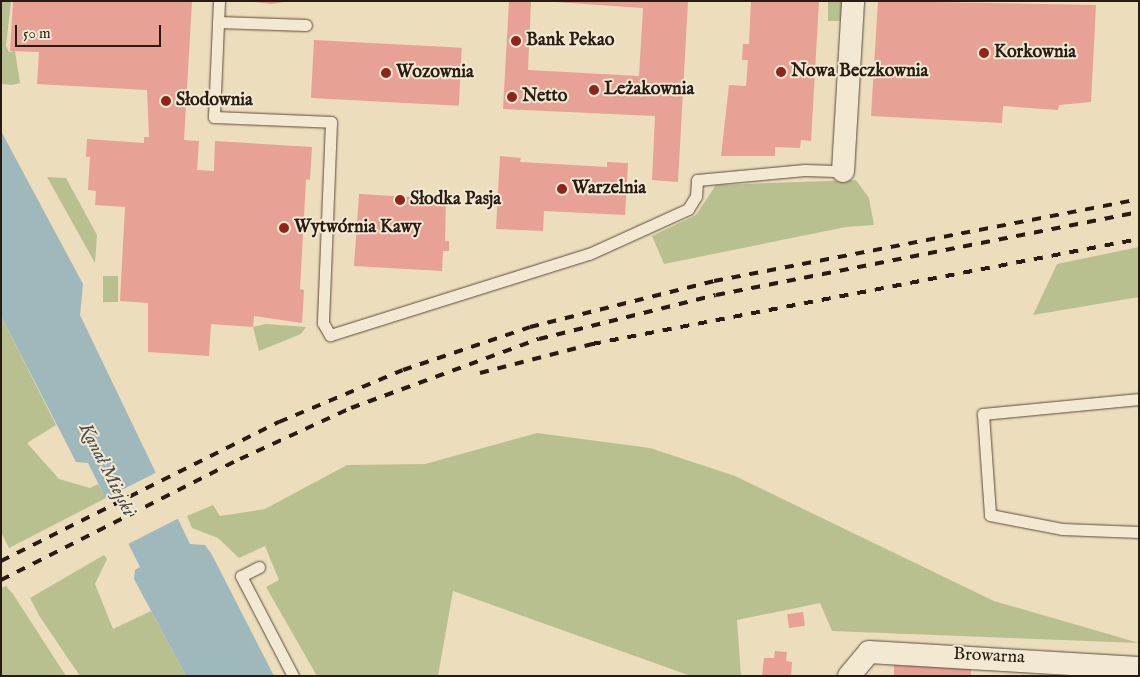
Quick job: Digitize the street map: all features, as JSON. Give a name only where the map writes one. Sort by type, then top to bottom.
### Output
[{"type":"street","points":[[843,171],[853,1]]},
{"type":"street","name":"Browarna","points":[[849,676],[869,652],[1139,668]]},
{"type":"lane","points":[[219,1],[214,117],[330,122],[323,323],[330,335],[589,254],[688,209],[696,196],[697,180],[843,171]]},
{"type":"lane","points":[[218,22],[306,25]]},
{"type":"lane","points":[[1139,399],[984,414],[990,515],[1062,529],[1139,532]]},
{"type":"lane","points":[[259,566],[241,576],[293,676]]},
{"type":"green space","points":[[1,1],[11,1],[6,46],[9,52],[15,51],[20,83],[12,85],[1,84]]},
{"type":"green space","points":[[828,1],[842,1],[842,21],[828,21]]},
{"type":"green space","points":[[47,177],[66,178],[97,235],[95,263]]},
{"type":"green space","points":[[856,180],[869,198],[874,225],[846,227],[664,264],[652,236],[696,215],[716,185]]},
{"type":"green space","points":[[1139,247],[1139,297],[1033,315],[1057,264]]},
{"type":"green space","points":[[103,276],[118,276],[118,302],[103,302]]},
{"type":"green space","points":[[1,316],[56,425],[27,443],[59,479],[90,488],[98,484],[106,498],[9,548],[1,532]]},
{"type":"green space","points":[[266,324],[306,327],[301,334],[259,351],[253,327]]},
{"type":"green space","points":[[537,433],[650,448],[735,476],[994,601],[1139,643],[832,631],[820,603],[737,620],[741,676],[691,676],[453,591],[438,676],[317,676],[266,587],[279,580],[265,546],[239,558],[218,538],[192,528],[187,516],[213,505],[220,516],[265,509],[347,465],[425,464]]},
{"type":"green space","points":[[104,555],[107,559],[95,584],[113,629],[151,611],[186,676],[80,676],[40,617],[30,598]]},
{"type":"green space","points":[[6,586],[66,676],[1,676],[1,588]]},
{"type":"water","name":"Kanał Miejski","points":[[1,131],[83,284],[80,315],[190,544],[205,545],[211,553],[274,676],[186,676],[134,579],[135,570],[140,567],[88,463],[76,462],[1,316]]},
{"type":"pier","points":[[157,472],[180,517],[127,545],[104,499]]},
{"type":"building","points":[[13,1],[192,1],[184,140],[199,141],[197,170],[214,171],[215,141],[312,147],[310,180],[306,179],[300,289],[304,290],[302,323],[254,316],[253,327],[211,324],[209,356],[148,352],[148,303],[120,301],[125,207],[95,205],[96,191],[88,190],[90,157],[86,157],[87,139],[144,143],[144,137],[149,137],[147,90],[37,84],[39,52],[10,51]]},
{"type":"building","points":[[245,1],[284,1],[284,2],[272,4]]},
{"type":"building","name":"Leżakownia","points":[[509,1],[531,1],[528,70],[639,76],[643,8],[541,1],[688,1],[678,182],[652,180],[655,116],[503,109]]},
{"type":"building","name":"Nowa Beczkownia","points":[[751,1],[819,1],[811,141],[801,140],[800,148],[775,147],[775,156],[721,156],[729,85],[746,86],[748,60],[742,60],[743,44],[749,44]]},
{"type":"building","name":"Korkownia","points":[[878,1],[1096,5],[1091,102],[1059,105],[1058,110],[1003,106],[1002,123],[871,116]]},
{"type":"building","name":"Wozownia","points":[[314,40],[462,48],[459,106],[311,98]]},
{"type":"building","name":"Warzelnia","points":[[500,156],[521,158],[520,162],[607,167],[607,162],[628,163],[625,215],[544,211],[543,231],[496,229]]},
{"type":"building","points":[[359,194],[446,199],[445,241],[449,241],[449,251],[443,251],[442,271],[354,266]]},
{"type":"building","points":[[803,612],[805,626],[789,628],[787,614]]},
{"type":"building","points":[[775,651],[787,652],[786,661],[792,662],[791,676],[762,676],[764,658],[774,658]]},
{"type":"building","points":[[894,665],[971,669],[971,676],[894,676]]},
{"type":"railway","points":[[1,561],[279,422],[403,370],[530,327],[714,281],[1139,199]]},
{"type":"railway","points":[[1,580],[240,459],[351,408],[539,339],[716,295],[1139,212]]},
{"type":"railway","points":[[480,373],[592,344],[1139,239]]},
{"type":"place","name":"Bank Pekao","points":[[516,41]]},
{"type":"place","name":"Korkownia","points":[[984,53]]},
{"type":"place","name":"Nowa Beczkownia","points":[[781,72]]},
{"type":"place","name":"Wozownia","points":[[386,73]]},
{"type":"place","name":"Leżakownia","points":[[594,90]]},
{"type":"place","name":"Netto","points":[[512,97]]},
{"type":"place","name":"Słodownia","points":[[166,101]]},
{"type":"place","name":"Warzelnia","points":[[562,189]]},
{"type":"place","name":"Słodka Pasja","points":[[400,200]]},
{"type":"place","name":"Wytwórnia Kawy","points":[[284,228]]}]
